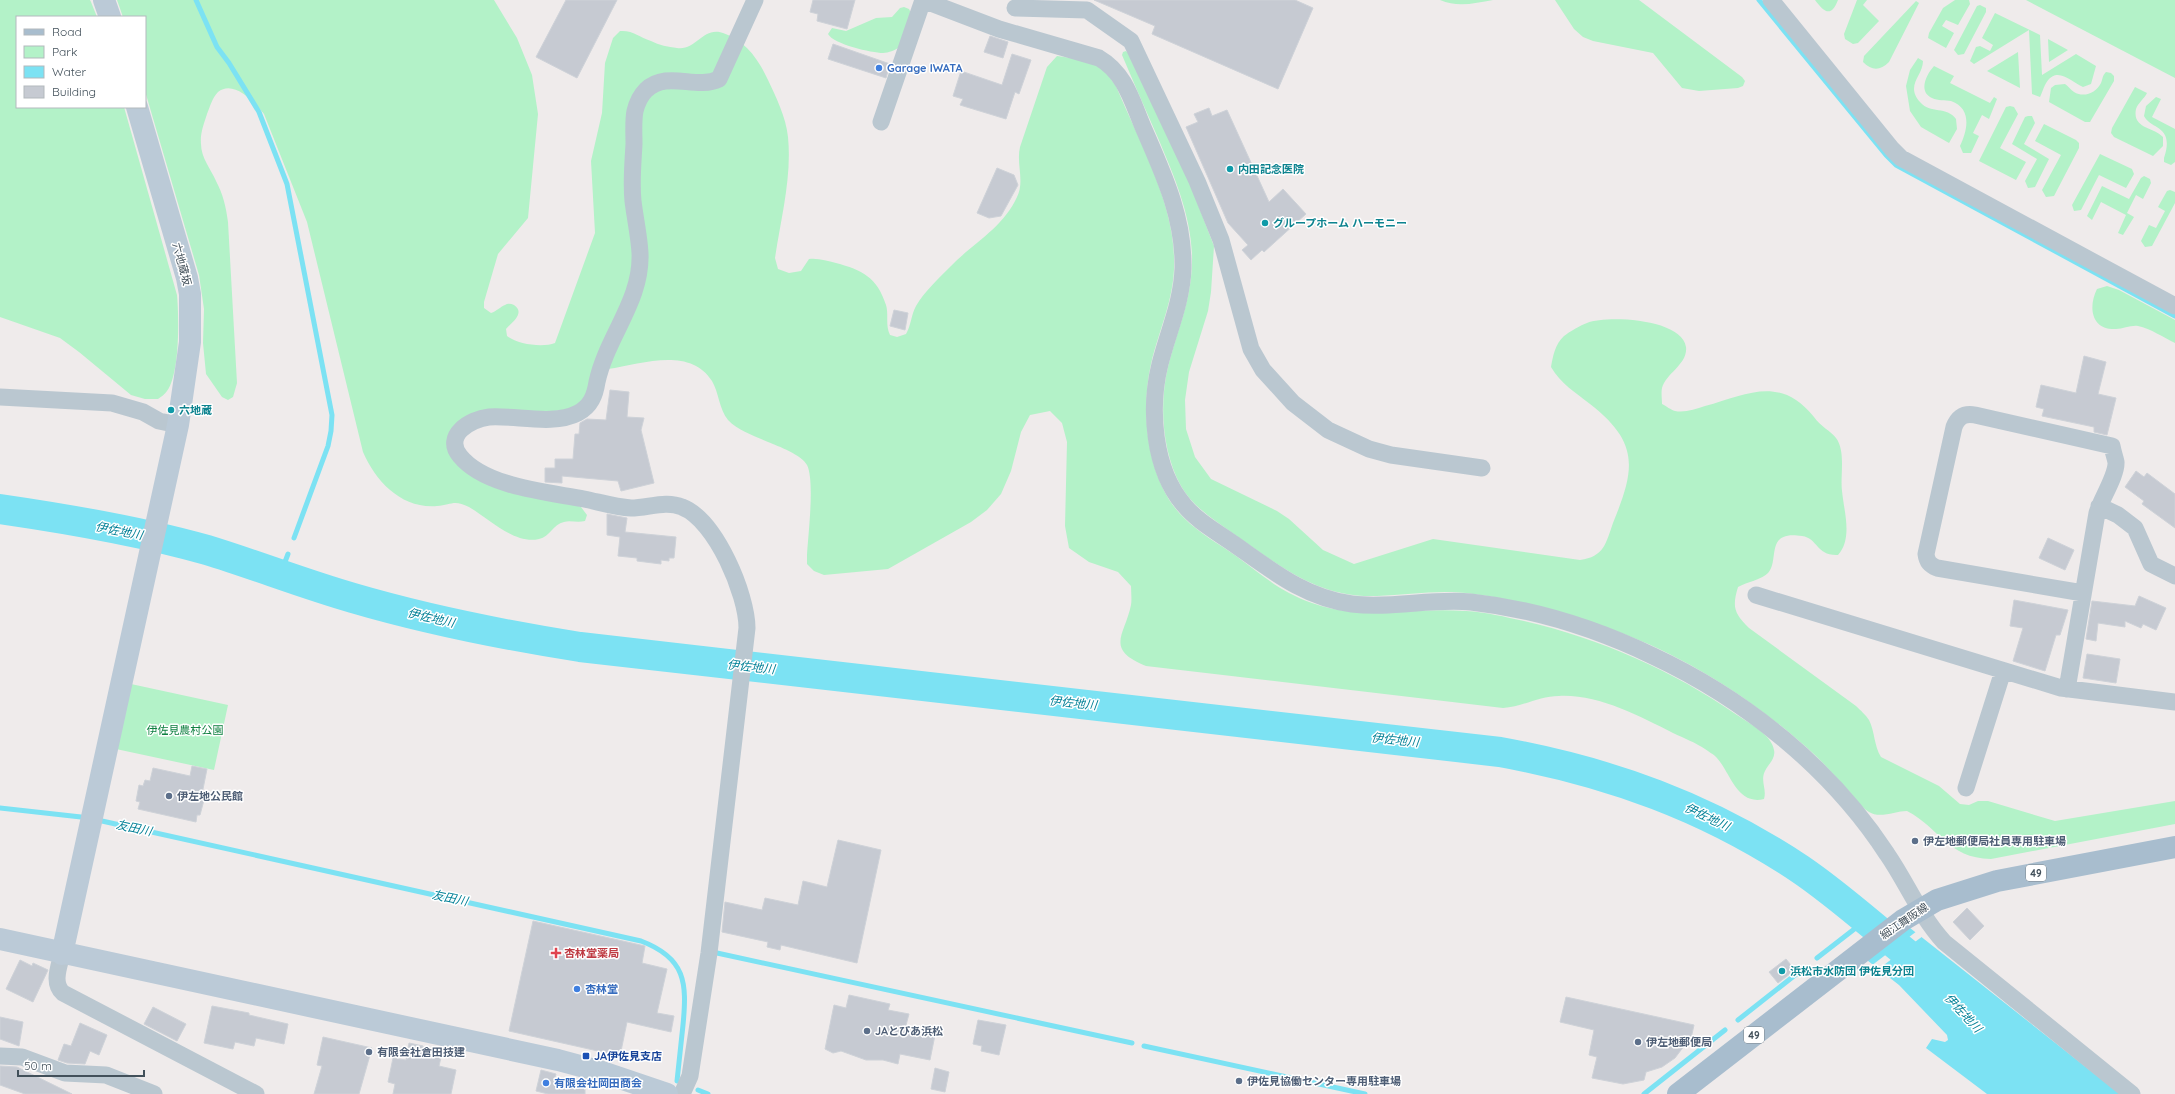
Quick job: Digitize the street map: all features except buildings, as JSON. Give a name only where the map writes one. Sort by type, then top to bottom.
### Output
[{"type":"main road","name":"細江舞阪線","points":[[1678,1094],[1911,914],[1944,897],[1997,881],[2175,847]]},
{"type":"street","points":[[104,0],[110,16]]},
{"type":"street","points":[[682,1094],[690,1076],[709,953],[747,632],[745,604],[730,566],[709,531],[689,510],[671,504],[623,507],[511,484],[482,472],[469,464],[455,449],[454,439],[460,430],[477,419],[487,417],[540,419],[570,416],[578,413],[591,401],[595,393],[602,361],[630,306],[640,271],[640,252],[632,179],[635,110],[640,98],[647,89],[657,83],[668,80],[711,82],[719,79],[755,0]]},
{"type":"street","points":[[881,122],[923,0],[1005,32],[1088,54],[1109,63],[1124,82],[1170,190],[1182,238],[1183,271],[1179,304],[1158,376],[1155,415],[1159,449],[1168,479],[1178,497],[1191,513],[1272,571],[1310,593],[1353,604],[1468,602],[1500,607],[1543,617],[1602,635],[1653,655],[1687,673],[1753,715],[1812,765],[1864,823],[1888,854],[1911,914],[1932,929],[1944,942],[2132,1094]]},
{"type":"street","points":[[1770,0],[1892,150],[1901,158],[2175,306]]},
{"type":"street","points":[[1005,32],[1018,4],[1087,10],[1132,41],[1197,181],[1222,240],[1251,350],[1263,370],[1293,403],[1328,430],[1369,449],[1390,454],[1482,468]]},
{"type":"street","name":"六地蔵坂","points":[[62,954],[178,425],[191,336],[190,294],[187,278],[137,108]]},
{"type":"street","points":[[0,397],[112,403],[133,408],[159,421],[178,425]]},
{"type":"street","points":[[2067,689],[2099,506],[2115,471],[2116,462],[2112,446],[1975,415],[1968,414],[1961,416],[1956,421],[1926,554],[1927,560],[1931,566],[2083,593]]},
{"type":"street","points":[[2099,506],[2118,515],[2135,528],[2151,564],[2175,576]]},
{"type":"street","points":[[1756,595],[2003,671],[2067,689],[2175,702]]},
{"type":"street","points":[[1966,788],[2003,671]]},
{"type":"street","points":[[0,939],[62,954],[558,1060],[606,1073],[667,1094]]},
{"type":"street","points":[[62,954],[56,981],[58,988],[63,993],[256,1094]]},
{"type":"street","points":[[0,1056],[22,1057],[65,1073],[106,1075],[154,1094]]},
{"type":"green space","points":[[0,0],[90,0],[97,16],[16,16],[16,108],[124,108],[177,295],[178,345],[171,383],[167,391],[158,399],[145,399],[131,395],[60,338],[0,317]]},
{"type":"green space","points":[[117,0],[494,0],[517,38],[532,75],[538,114],[528,218],[498,254],[484,302],[484,308],[491,313],[506,304],[514,305],[519,311],[514,321],[506,329],[507,336],[523,343],[537,345],[555,343],[595,233],[591,161],[602,113],[605,63],[613,38],[620,31],[632,33],[657,44],[677,48],[689,46],[710,33],[723,33],[738,40],[756,58],[777,100],[783,115],[788,137],[789,152],[787,182],[775,258],[778,269],[789,273],[801,271],[809,259],[816,259],[845,266],[861,272],[873,281],[882,295],[886,305],[890,335],[897,337],[906,334],[916,306],[927,290],[959,258],[987,235],[1004,218],[1011,208],[1017,197],[1020,185],[1020,147],[1047,67],[1057,56],[1082,60],[1094,64],[1106,72],[1116,86],[1161,191],[1172,234],[1174,256],[1173,284],[1167,311],[1151,364],[1146,403],[1147,424],[1154,466],[1162,486],[1172,503],[1184,518],[1275,585],[1312,603],[1334,609],[1356,612],[1442,610],[1495,615],[1553,628],[1581,637],[1661,670],[1712,699],[1765,734],[1769,739],[1774,750],[1774,756],[1766,768],[1763,778],[1765,792],[1764,799],[1754,800],[1740,792],[1714,755],[1701,747],[1632,713],[1603,702],[1574,696],[1552,696],[1517,706],[1503,708],[1146,666],[1133,660],[1125,654],[1121,647],[1120,640],[1131,605],[1131,586],[1118,572],[1089,562],[1069,548],[1065,526],[1067,442],[1062,423],[1050,411],[1030,415],[1021,432],[1011,471],[1001,494],[987,510],[971,522],[888,569],[824,575],[814,571],[807,564],[811,483],[807,465],[795,454],[747,433],[732,424],[725,416],[712,381],[703,370],[691,364],[678,361],[650,361],[608,369],[576,409],[465,419],[457,461],[581,507],[587,515],[585,521],[566,521],[560,523],[543,538],[530,540],[511,534],[469,507],[460,503],[424,506],[412,503],[402,498],[383,483],[375,474],[363,452],[307,222],[264,114],[244,94],[231,88],[218,92],[211,103],[202,132],[201,149],[204,159],[222,196],[228,222],[237,383],[233,397],[228,400],[222,397],[206,374],[203,343],[204,309],[199,275],[146,94],[146,16],[123,16]]},
{"type":"green space","points":[[1440,0],[1493,0],[1453,4]]},
{"type":"green space","points":[[1555,0],[1639,0],[1742,77],[1745,81],[1743,86],[1738,88],[1699,91],[1682,88],[1653,53],[1593,41],[1583,37],[1574,29]]},
{"type":"green space","points":[[1815,0],[1838,0],[1833,9],[1827,11],[1821,8]]},
{"type":"green space","points":[[1857,0],[1867,0],[1863,5],[1879,21],[1858,43],[1853,44],[1845,39],[1844,34]]},
{"type":"green space","points":[[1955,0],[1969,0],[1970,4],[1958,25],[1946,20],[1942,26],[1954,33],[1946,48],[1928,38],[1929,33],[1943,8]]},
{"type":"green space","points":[[2026,0],[2175,0],[2175,78]]},
{"type":"green space","points":[[1916,1],[1919,3],[1889,62],[1886,65],[1876,69],[1866,65],[1863,62],[1864,56]]},
{"type":"green space","points":[[1980,5],[1986,8],[1986,12],[1964,54],[1958,55],[1954,50],[1977,6]]},
{"type":"green space","points":[[904,7],[909,9],[911,13],[905,35],[899,47],[892,51],[883,53],[862,50],[837,41],[831,38],[828,34],[832,28],[846,31],[876,18],[892,17],[900,8]]},
{"type":"green space","points":[[1995,13],[2040,35],[2042,75],[2076,54],[2096,66],[2091,84],[2083,87],[2064,76],[2059,75],[2049,79],[2040,97],[2032,94],[2029,30],[1974,64],[1970,61],[1976,47],[1980,46],[1990,51],[1993,45],[1982,38]]},
{"type":"green space","points":[[2048,39],[2068,50],[2049,62]]},
{"type":"green space","points":[[1126,51],[1190,184],[1214,246],[1211,292],[1208,311],[1189,372],[1185,400],[1186,429],[1195,457],[1211,479],[1277,511],[1289,519],[1323,550],[1354,564],[1433,539],[1580,560],[1588,558],[1599,552],[1606,543],[1626,487],[1629,472],[1628,458],[1625,445],[1618,431],[1606,418],[1559,378],[1551,367],[1556,346],[1564,336],[1587,323],[1611,319],[1643,322],[1672,330],[1681,338],[1686,347],[1686,353],[1684,358],[1664,383],[1662,388],[1662,404],[1675,411],[1686,411],[1749,393],[1763,391],[1776,392],[1789,396],[1801,404],[1836,438],[1841,450],[1842,491],[1846,516],[1846,533],[1843,548],[1838,555],[1831,555],[1821,550],[1807,537],[1790,535],[1782,537],[1775,547],[1773,561],[1768,573],[1738,587],[1735,600],[1737,614],[1749,628],[1865,714],[1871,725],[1881,757],[1939,786],[1960,804],[1969,805],[1978,801],[1988,801],[2055,821],[2175,801],[2175,824],[1991,859],[1976,857],[1954,848],[1918,818],[1907,811],[1883,815],[1869,812],[1816,756],[1771,718],[1747,700],[1697,668],[1643,642],[1563,613],[1491,597],[1449,592],[1377,596],[1337,592],[1319,586],[1286,570],[1215,520],[1199,508],[1186,494],[1175,473],[1166,443],[1163,412],[1165,381],[1190,285],[1192,270],[1191,239],[1185,209],[1175,180],[1122,55],[1123,52]]},
{"type":"green space","points":[[2018,52],[2020,88],[1987,71]]},
{"type":"green space","points":[[1918,58],[1923,61],[1914,86],[1914,91],[1924,106],[1948,113],[1956,119],[1957,129],[1949,143],[1921,127],[1910,111],[1906,86],[1910,70]]},
{"type":"green space","points":[[1934,66],[1954,76],[1950,83],[1990,103],[1994,97],[1997,99],[1989,119],[1982,115],[1973,133],[1979,136],[1971,153],[1963,153],[1960,146],[1966,127],[1963,109],[1951,101],[1932,98],[1925,92],[1924,88],[1926,78]]},
{"type":"green space","points":[[2106,72],[2111,73],[2114,76],[2114,81],[2090,122],[2085,122],[2049,102],[2051,88],[2055,85],[2065,84],[2078,94],[2089,94],[2099,87]]},
{"type":"green space","points":[[2135,87],[2147,93],[2136,109],[2137,120],[2140,124],[2163,137],[2163,146],[2153,156],[2114,137],[2111,133],[2112,128]]},
{"type":"green space","points":[[2156,97],[2161,99],[2152,117],[2175,129],[2175,162],[2171,165],[2164,162],[2167,147],[2164,134],[2144,116],[2146,106]]},
{"type":"green space","points":[[2006,107],[2014,107],[2018,114],[2000,148],[2026,162],[2016,180],[1979,161]]},
{"type":"green space","points":[[2032,116],[2035,123],[2024,144],[2049,159],[2035,187],[2028,188],[2025,181],[2037,159],[2012,144],[2025,117]]},
{"type":"green space","points":[[2044,124],[2076,140],[2079,143],[2079,148],[2054,196],[2046,197],[2042,190],[2061,155],[2035,141]]},
{"type":"green space","points":[[2100,154],[2132,169],[2134,174],[2126,188],[2099,175],[2081,210],[2074,211],[2072,205]]},
{"type":"green space","points":[[2144,176],[2150,179],[2151,183],[2143,199],[2136,195],[2127,213],[2134,217],[2123,235],[2118,233],[2126,215],[2101,202],[2092,220],[2087,216],[2102,186],[2129,199],[2141,178]]},
{"type":"green space","points":[[2170,190],[2175,192],[2175,203],[2152,246],[2145,247],[2141,241],[2149,225],[2156,228],[2165,211],[2158,207],[2167,191]]},
{"type":"green space","points":[[2107,286],[2119,290],[2175,320],[2175,343],[2143,327],[2133,326],[2116,329],[2101,326],[2097,322],[2092,310],[2094,296],[2097,289]]},
{"type":"green space","name":"伊佐見農村公園","points":[[131,684],[228,705],[214,770],[116,749]]},
{"type":"water","points":[[1905,924],[2120,1094],[1987,1094],[1926,1048],[1932,1039],[1945,1042],[1948,1040],[1947,1035],[1899,985],[1863,957]]},
{"type":"pier","points":[[1917,931],[1923,936],[1877,970],[1871,966]]},
{"type":"waterway","points":[[196,0],[217,47],[229,63],[259,112],[287,184],[332,415],[328,446],[294,538]]},
{"type":"waterway","points":[[1759,0],[1886,155],[1896,165],[2175,316]]},
{"type":"waterway","name":"伊佐地川","points":[[0,509],[78,521],[182,543],[244,562],[316,587],[381,606],[466,626],[580,647],[1500,752],[1541,760],[1619,781],[1693,810],[1729,827],[1800,869],[1841,899],[1906,953]]},
{"type":"waterway","points":[[280,575],[288,554]]},
{"type":"waterway","name":"友田川","points":[[0,808],[81,817]]},
{"type":"waterway","name":"友田川","points":[[102,821],[641,941],[667,955],[675,964],[683,984],[684,1010],[677,1081]]},
{"type":"waterway","points":[[1817,958],[1866,920]]},
{"type":"waterway","points":[[717,953],[1132,1043]]},
{"type":"waterway","points":[[1738,1020],[1804,968]]},
{"type":"waterway","points":[[1644,1094],[1725,1030]]},
{"type":"waterway","points":[[1144,1046],[1365,1094]]},
{"type":"waterway","name":"友田川","points":[[698,1090],[708,1094]]},
{"type":"place","name":"Garage IWATA","points":[[879,68]]},
{"type":"place","name":"内田記念医院","points":[[1230,169]]},
{"type":"place","name":"グループホーム ハーモニー","points":[[1265,223]]},
{"type":"place","name":"六地蔵","points":[[171,410]]},
{"type":"place","name":"伊左地公民館","points":[[169,796]]},
{"type":"place","name":"伊左地郵便局社員専用駐車場","points":[[1915,841]]},
{"type":"place","name":"杏林堂薬局","points":[[556,953]]},
{"type":"place","name":"浜松市水防団 伊佐見分団","points":[[1782,971]]},
{"type":"place","name":"杏林堂","points":[[577,989]]},
{"type":"place","name":"JAとぴあ浜松","points":[[867,1031]]},
{"type":"place","name":"伊左地郵便局","points":[[1638,1042]]},
{"type":"place","name":"有限会社倉田技建","points":[[369,1052]]},
{"type":"place","name":"JA伊佐見支店","points":[[586,1056]]},
{"type":"place","name":"伊佐見協働センター専用駐車場","points":[[1239,1081]]},
{"type":"place","name":"有限会社岡田商会","points":[[546,1083]]}]
